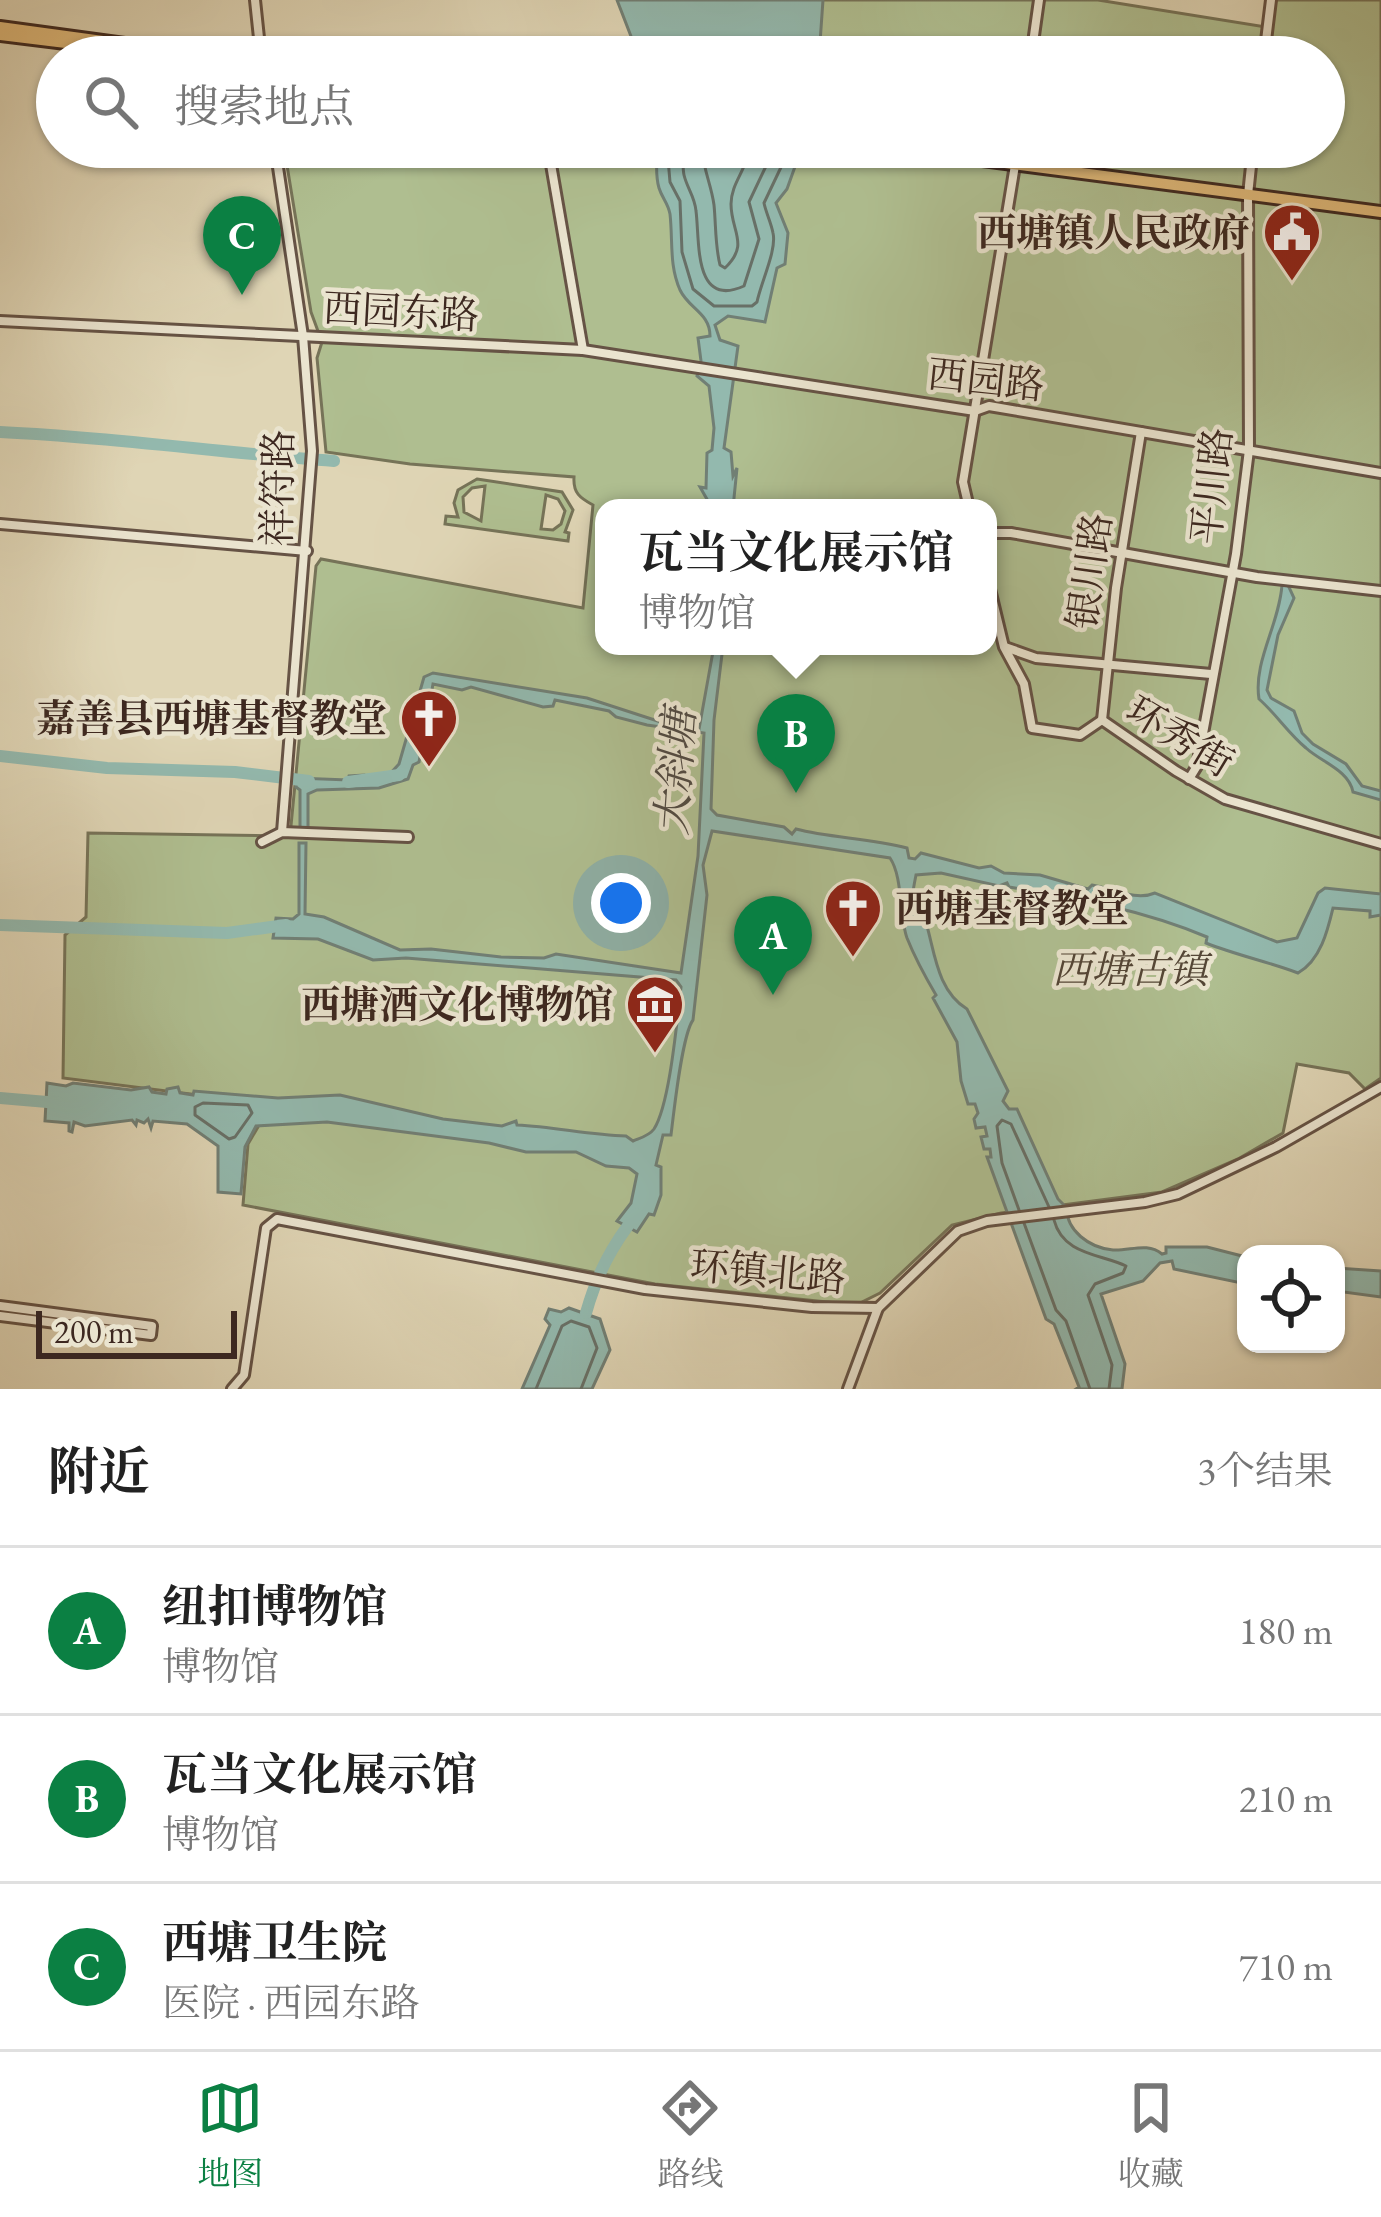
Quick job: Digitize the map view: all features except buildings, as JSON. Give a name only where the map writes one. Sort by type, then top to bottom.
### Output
[{"type":"main road","points":[[0,31],[36,36]]},
{"type":"main road","points":[[0,31],[42,36]]},
{"type":"main road","points":[[1094,168],[1381,210]]},
{"type":"street","points":[[255,0],[259,36]]},
{"type":"street","points":[[1034,36],[1039,0]]},
{"type":"street","points":[[1267,36],[1271,0]]},
{"type":"street","name":"祥符路","points":[[277,168],[303,336],[312,451],[282,832]]},
{"type":"street","points":[[552,168],[583,350]]},
{"type":"street","points":[[967,499],[963,482],[1015,168]]},
{"type":"street","name":"平川路","points":[[1189,779],[1197,766],[1249,450],[1251,168]]},
{"type":"street","name":"西园东路","points":[[0,321],[583,350]]},
{"type":"street","name":"西园路","points":[[583,350],[975,411],[989,406],[1381,472]]},
{"type":"street","name":"银川路","points":[[1102,720],[1141,432]]},
{"type":"street","points":[[0,524],[307,551]]},
{"type":"street","points":[[997,533],[1381,591]]},
{"type":"street","points":[[997,618],[1004,646],[1036,658],[1211,674]]},
{"type":"street","name":"环秀街","points":[[1004,646],[1024,684],[1032,728],[1080,735],[1102,720],[1189,779],[1259,812],[1381,844]]},
{"type":"street","points":[[262,842],[282,832],[408,837]]},
{"type":"street","name":"环镇北路","points":[[232,1389],[244,1375],[266,1228],[278,1219],[620,1285],[812,1307],[878,1308],[945,1239],[987,1221],[1178,1194],[1276,1147],[1381,1087]]},
{"type":"street","points":[[0,1306],[152,1327],[151,1335],[0,1316]]},
{"type":"street","points":[[848,1389],[878,1308]]},
{"type":"green space","name":"西塘古镇","points":[[818,0],[1098,0],[1272,28],[1276,0],[1381,0],[1381,1078],[1365,1089],[1349,1073],[1297,1064],[1283,1133],[1238,1159],[1162,1192],[1001,1213],[952,1225],[880,1293],[856,1305],[655,1284],[243,1205],[248,1144],[258,1127],[262,1103],[63,1078],[65,935],[86,917],[88,833],[290,836],[316,566],[321,559],[583,608],[593,505],[578,494],[574,477],[326,452],[317,358],[322,342],[311,312],[287,168],[1345,168],[1345,36],[815,36]]},
{"type":"green space","points":[[477,479],[562,492],[573,510],[565,532],[568,541],[445,524],[446,516],[458,517],[454,503],[458,490]],"holes":[[[485,486],[481,521],[464,512],[463,497],[472,488]],[[546,495],[558,499],[565,511],[553,530],[541,529]]]},
{"type":"water","points":[[617,0],[823,0],[820,36],[631,36]]},
{"type":"water","points":[[657,168],[794,168],[776,203],[788,233],[785,264],[777,268],[765,322],[728,316],[715,325],[720,340],[738,346],[724,448],[731,452],[733,476],[737,468],[734,499],[707,499],[700,487],[706,488],[707,453],[712,450],[714,428],[709,386],[697,376],[701,361],[698,338],[710,336],[709,328],[677,281],[670,214]]},
{"type":"water","points":[[1282,585],[1288,585],[1294,598],[1278,635],[1267,690],[1271,698],[1294,711],[1302,733],[1313,744],[1346,764],[1362,786],[1381,791],[1381,800],[1353,792],[1340,772],[1312,753],[1259,699],[1260,671]]},
{"type":"water","points":[[712,655],[722,655],[711,809],[717,815],[784,827],[792,834],[796,829],[907,848],[909,858],[921,853],[1088,889],[1092,885],[1133,895],[1155,893],[1277,942],[1297,938],[1318,893],[1325,888],[1381,894],[1381,915],[1333,908],[1318,952],[1298,973],[1206,943],[1207,937],[1134,912],[1007,883],[999,886],[941,873],[916,875],[913,898],[944,982],[967,1009],[1008,1091],[1003,1101],[1009,1109],[1017,1109],[1075,1230],[1096,1246],[1113,1250],[1145,1248],[1162,1254],[1166,1247],[1207,1247],[1237,1255],[1237,1282],[1174,1269],[1172,1261],[1160,1263],[1143,1281],[1101,1294],[1125,1364],[1122,1389],[1076,1389],[987,1157],[991,1157],[990,1149],[984,1149],[985,1127],[976,1128],[978,1113],[975,1104],[968,1104],[961,1081],[957,1042],[907,938],[890,858],[712,831],[703,865],[707,895],[693,1020],[682,1057],[671,1135],[663,1135],[656,1165],[661,1167],[661,1195],[654,1215],[649,1214],[637,1232],[617,1221],[631,1203],[637,1174],[576,1152],[526,1152],[327,1122],[256,1126],[245,1147],[241,1194],[218,1192],[218,1146],[187,1124],[153,1121],[151,1128],[148,1119],[144,1123],[137,1120],[136,1125],[132,1120],[85,1126],[74,1122],[72,1132],[69,1123],[45,1121],[47,1083],[73,1083],[131,1090],[149,1087],[166,1094],[167,1089],[178,1087],[180,1093],[193,1095],[194,1091],[278,1098],[340,1095],[443,1119],[502,1126],[516,1121],[517,1125],[626,1136],[633,1141],[650,1133],[660,1117],[669,1082],[681,987],[676,980],[406,958],[373,960],[318,939],[273,938],[276,918],[293,919],[299,914],[299,843],[306,843],[305,914],[324,917],[400,950],[501,957],[556,954],[681,973],[698,856],[704,733],[647,725],[555,700],[553,706],[543,707],[471,687],[462,690],[433,684],[419,762],[408,779],[379,788],[308,794],[308,830],[300,830],[300,790],[296,787],[297,778],[348,780],[364,775],[365,782],[386,778],[399,764],[424,677],[433,673],[587,698],[670,725],[699,729]]},
{"type":"water","points":[[1345,1269],[1381,1271],[1381,1297],[1345,1292]]},
{"type":"water","points":[[569,1308],[600,1319],[610,1350],[592,1389],[522,1389],[550,1325],[545,1319],[549,1309]]},
{"type":"waterway","points":[[0,432],[334,461]]},
{"type":"waterway","points":[[0,756],[309,781]]},
{"type":"waterway","points":[[348,782],[399,775]]},
{"type":"waterway","points":[[0,925],[227,933],[286,925]]},
{"type":"waterway","points":[[0,1098],[59,1103]]},
{"type":"waterway","name":"大斜塘","points":[[586,1313],[606,1260],[637,1214]]},
{"type":"place","name":"西塘镇人民政府","points":[[1292,283]]},
{"type":"place","name":"西塘卫生院","points":[[242,295]]},
{"type":"place","name":"嘉善县西塘基督教堂","points":[[429,769]]},
{"type":"place","name":"瓦当文化展示馆","points":[[796,793]]},
{"type":"place","name":"西塘基督教堂","points":[[853,959]]},
{"type":"place","name":"纽扣博物馆","points":[[773,995]]},
{"type":"place","name":"西塘酒文化博物馆","points":[[655,1055]]}]
